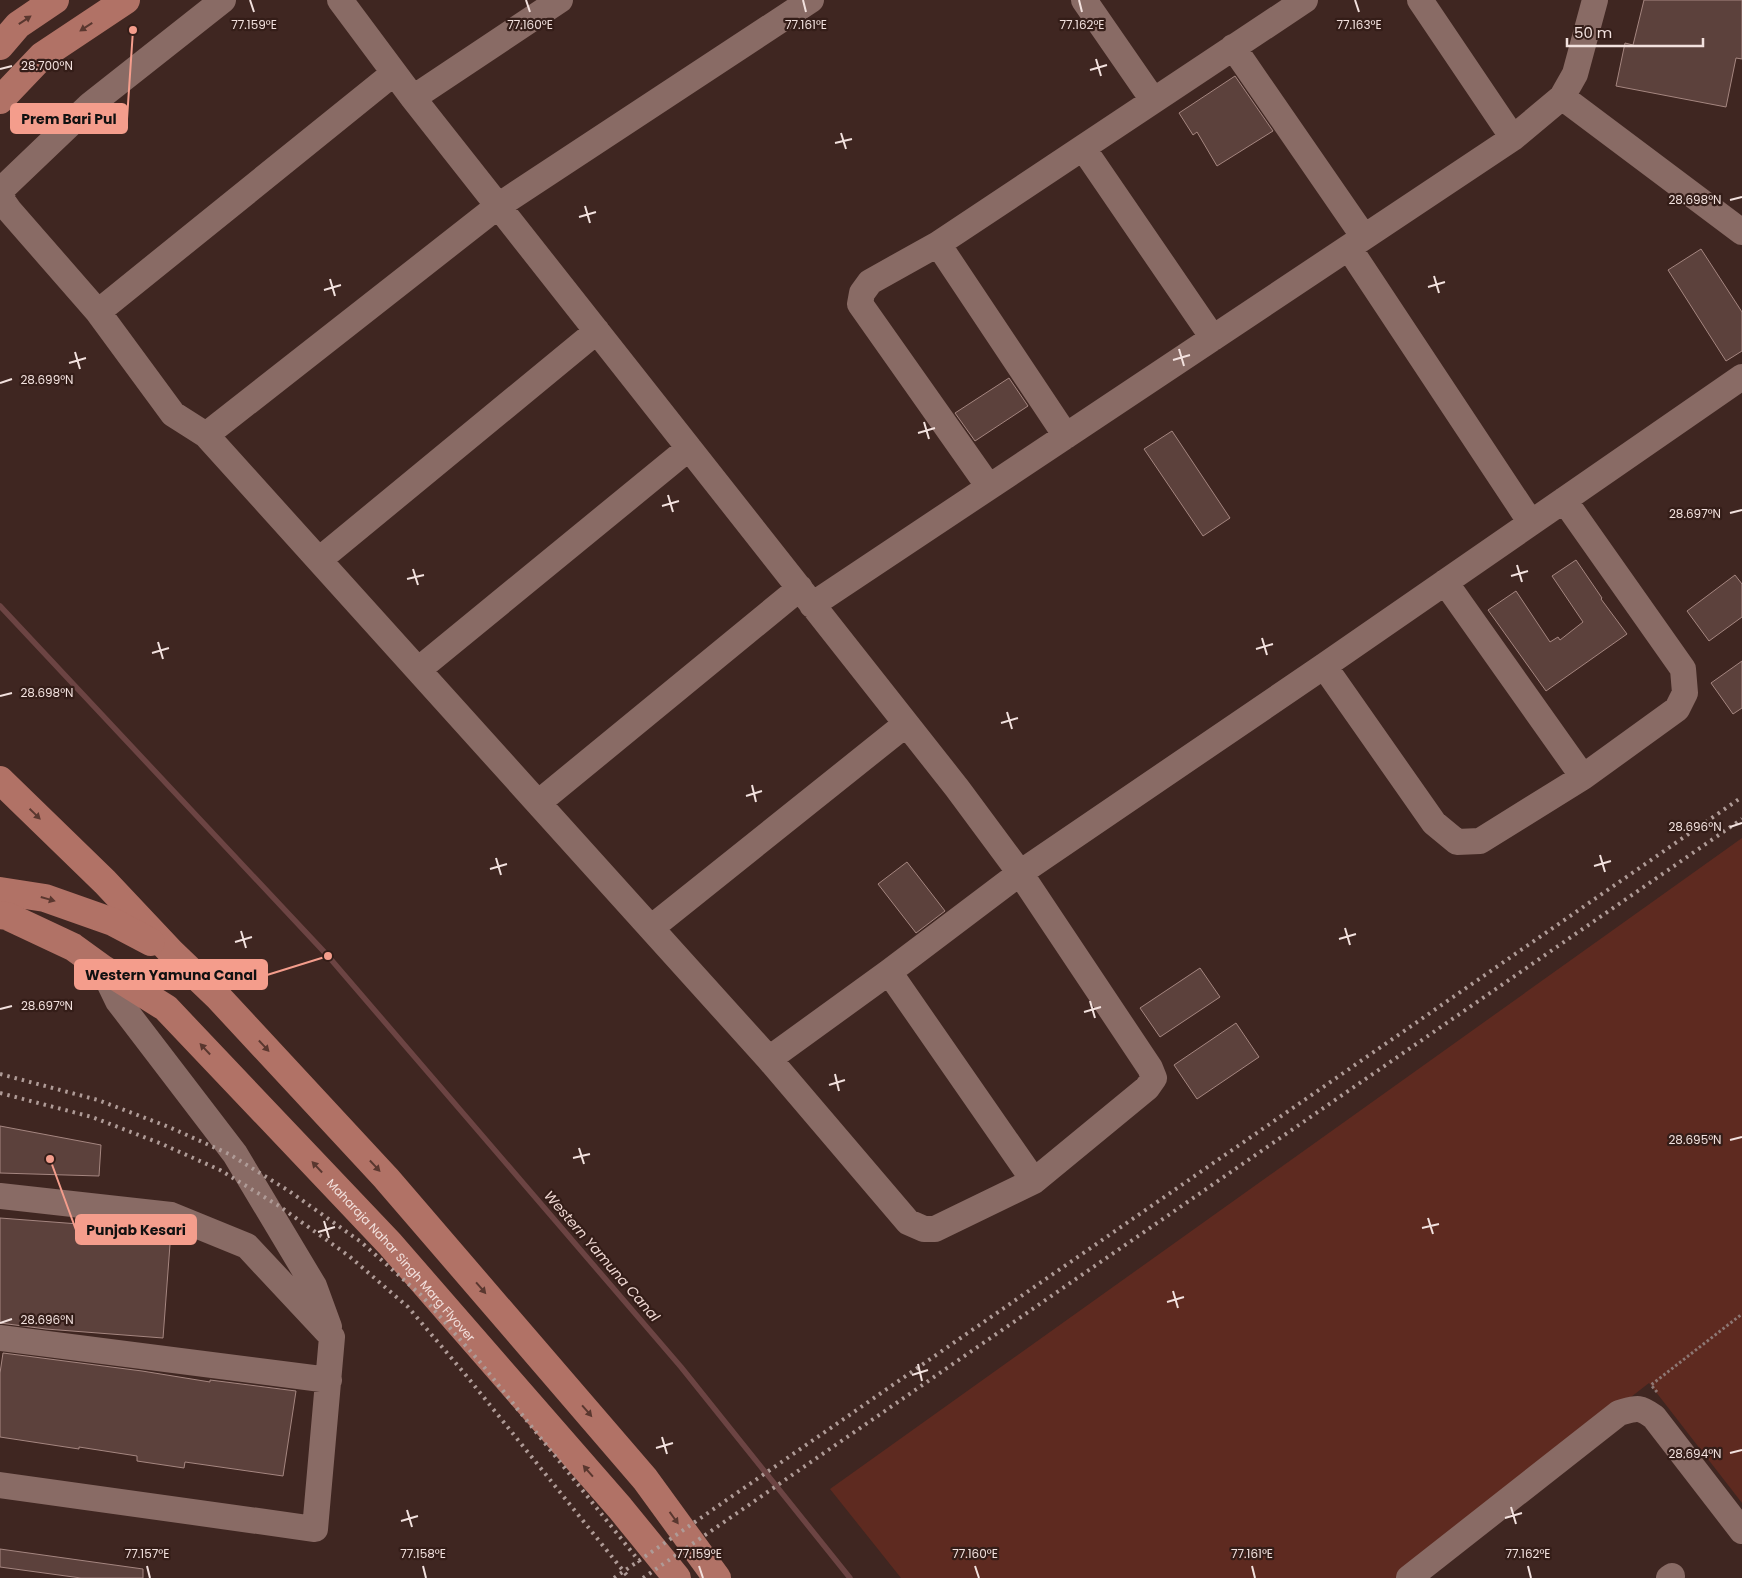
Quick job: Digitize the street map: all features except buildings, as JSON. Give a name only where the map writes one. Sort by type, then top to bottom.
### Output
[{"type":"main road","points":[[0,46],[18,25],[56,0]]},
{"type":"main road","points":[[0,100],[42,56],[126,0]]},
{"type":"main road","points":[[0,780],[105,882],[171,952],[219,998],[386,1178],[639,1471],[717,1578]]},
{"type":"main road","points":[[0,892],[44,898],[113,922],[171,952]]},
{"type":"main road","name":"Maharaja Nahar Singh Marg Flyover","points":[[0,915],[7,916],[73,947],[102,968],[166,1008],[390,1244],[613,1500],[677,1578]]},
{"type":"street","points":[[223,0],[90,105],[3,188],[2,200],[98,312],[173,414],[206,435],[769,1059],[908,1222],[924,1229],[935,1228],[1034,1181],[1147,1088],[1154,1078],[1146,1060],[1020,873],[957,788],[413,98],[340,0]]},
{"type":"street","points":[[413,98],[560,0]]},
{"type":"street","points":[[206,435],[498,206],[811,0]]},
{"type":"street","points":[[1084,0],[1153,100]]},
{"type":"street","points":[[989,487],[860,304],[862,294],[870,282],[938,244],[1305,0]]},
{"type":"street","points":[[1420,0],[1513,138]]},
{"type":"street","points":[[538,803],[806,596],[989,487],[1513,138],[1562,97],[1575,74],[1595,0]]},
{"type":"street","points":[[1234,47],[1530,523]]},
{"type":"street","points":[[98,312],[394,73]]},
{"type":"street","points":[[1562,97],[1742,232]]},
{"type":"street","points":[[1083,148],[1213,338]]},
{"type":"street","points":[[938,244],[1066,436]]},
{"type":"street","points":[[319,560],[597,331]]},
{"type":"street","points":[[769,1059],[889,972],[1020,873],[1324,666],[1742,377]]},
{"type":"street","points":[[418,670],[689,448]]},
{"type":"street","points":[[1324,666],[1434,823],[1457,842],[1480,841],[1583,777],[1677,709],[1685,693],[1683,669],[1564,500]]},
{"type":"street","points":[[1445,582],[1583,777]]},
{"type":"street","points":[[651,928],[906,724]]},
{"type":"street","points":[[0,1485],[316,1529],[332,1337],[314,1286],[235,1154],[118,1001],[102,968]]},
{"type":"street","points":[[889,972],[1034,1181]]},
{"type":"street","points":[[0,1196],[171,1215],[246,1246],[332,1337]]},
{"type":"street","points":[[0,1338],[329,1380]]},
{"type":"street","points":[[1409,1578],[1619,1413],[1632,1410],[1643,1409],[1654,1417],[1742,1531]]},
{"type":"path","points":[[1657,1393],[1651,1385],[1742,1314]]},
{"type":"shaded area","points":[[1742,838],[1742,1503],[1649,1383],[1398,1578],[901,1578],[830,1489]]},
{"type":"waterway","name":"Western Yamuna Canal","points":[[0,606],[328,956],[681,1367],[850,1578]]},
{"type":"railway","points":[[614,1578],[1742,797]]},
{"type":"railway","points":[[643,1578],[1742,819]]},
{"type":"railway","points":[[0,1074],[98,1100],[169,1127],[229,1154],[289,1191],[361,1242],[421,1295],[480,1362],[643,1566]]},
{"type":"railway","points":[[0,1093],[92,1117],[162,1144],[220,1170],[279,1206],[349,1256],[408,1307],[465,1374],[629,1578]]},
{"type":"place","name":"Prem Bari Pul","points":[[133,30]]},
{"type":"place","name":"Western Yamuna Canal","points":[[328,956]]},
{"type":"place","name":"Punjab Kesari","points":[[50,1159]]}]
